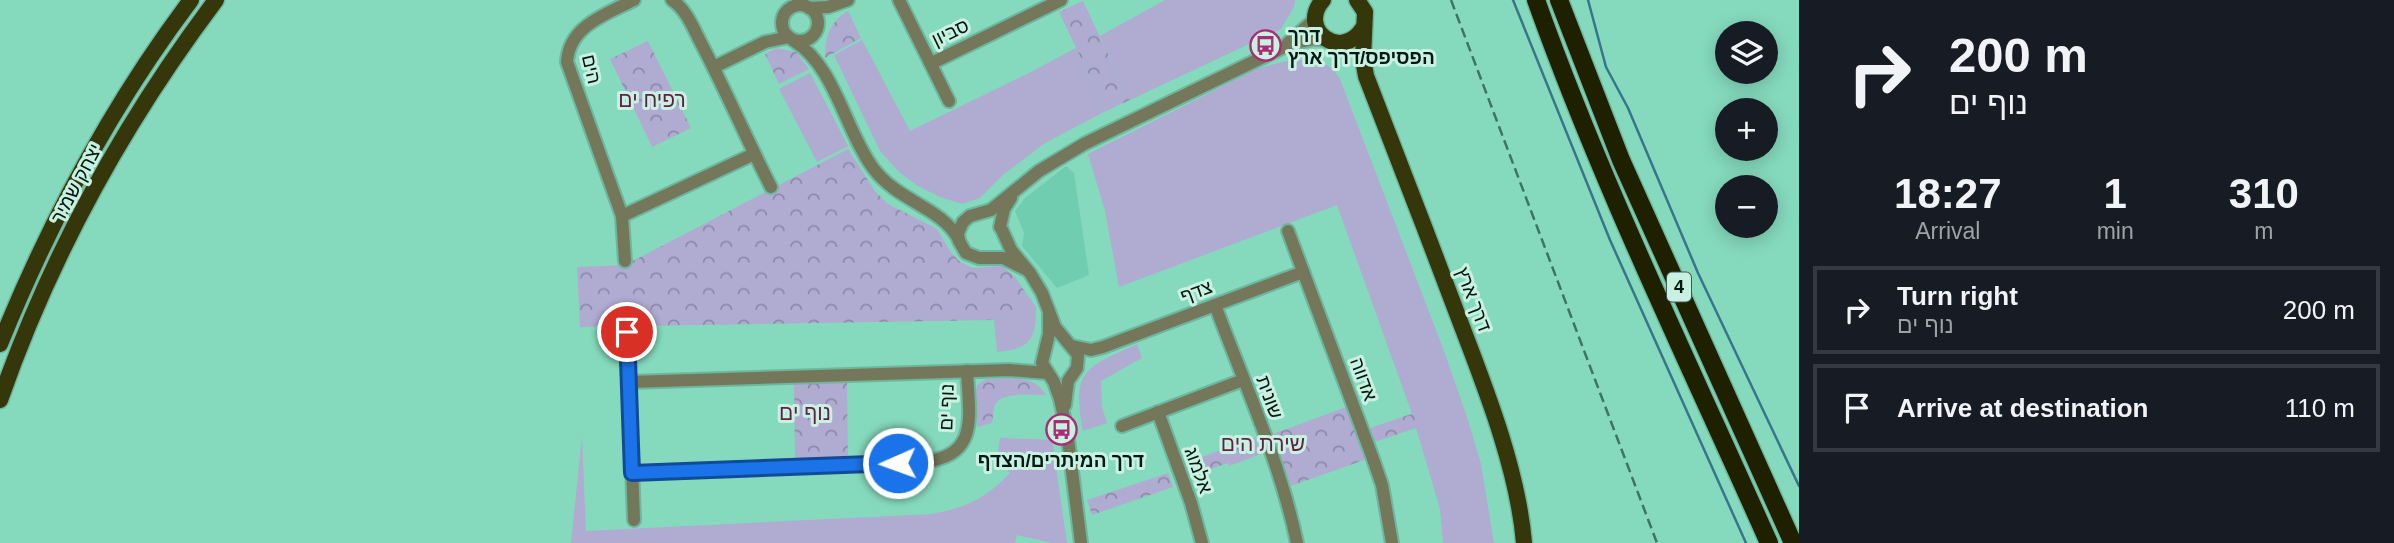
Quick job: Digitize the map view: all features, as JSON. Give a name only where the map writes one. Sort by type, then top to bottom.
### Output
[{"type":"highway","points":[[1525,0],[1558,79],[1591,145]]},
{"type":"highway","name":"4","points":[[1536,0],[1591,145],[1769,543]]},
{"type":"highway","name":"4","points":[[1561,0],[1621,160],[1793,543]]},
{"type":"main road","name":"יצחק שמיר","points":[[0,344],[43,245],[85,165],[124,97],[191,0]]},
{"type":"main road","name":"יצחק שמיר","points":[[0,400],[61,254],[103,175],[141,108],[216,0]]},
{"type":"main road","name":"דרך ארץ","points":[[1357,0],[1364,12],[1363,59],[1366,76],[1480,376],[1512,476],[1521,513],[1524,543]]},
{"type":"main road","name":"דרך ארץ","points":[[1319,6],[1321,34],[1347,52],[1366,76]]},
{"type":"main road","points":[[1331,42],[1352,40],[1363,28]]},
{"type":"street","name":"הים","points":[[625,261],[622,216],[570,71],[568,53],[573,39],[582,28],[634,0]]},
{"type":"street","points":[[672,0],[686,15],[771,187]]},
{"type":"street","name":"סביון","points":[[899,0],[950,101]]},
{"type":"street","name":"סביון","points":[[932,63],[1061,0]]},
{"type":"street","points":[[713,67],[765,42],[791,39],[800,41],[810,38],[845,1]]},
{"type":"street","points":[[765,42],[782,23],[789,4],[819,9],[845,1]]},
{"type":"street","points":[[1279,49],[1319,6]]},
{"type":"street","points":[[809,8],[816,16],[819,65]]},
{"type":"street","points":[[782,23],[785,33],[804,47],[819,65],[875,171],[892,189],[939,216],[953,230],[966,253],[979,258],[1003,258],[1027,270]]},
{"type":"street","points":[[959,241],[960,227],[974,215],[991,210],[1039,170],[1084,144],[1279,49],[1304,41],[1331,42]]},
{"type":"street","points":[[622,216],[754,154]]},
{"type":"street","points":[[986,257],[999,248],[1003,238],[1001,229],[1004,209],[1019,187]]},
{"type":"street","points":[[939,216],[974,215],[996,219],[1011,250],[1042,293],[1055,327],[1078,355],[1065,399],[1065,423]]},
{"type":"street","name":"אדווה","points":[[1288,231],[1382,485],[1392,543]]},
{"type":"street","name":"צדף","points":[[1070,344],[1091,350],[1103,347],[1303,272]]},
{"type":"street","name":"שונית","points":[[1215,305],[1282,486],[1297,543]]},
{"type":"street","points":[[1049,311],[1049,334],[1042,363],[1058,391],[1065,423],[1081,543]]},
{"type":"street","points":[[627,332],[634,520]]},
{"type":"street","points":[[1044,351],[1057,341],[1070,344]]},
{"type":"street","name":"צדף","points":[[1074,371],[1103,347]]},
{"type":"street","name":"נוף ים","points":[[1009,370],[1024,365],[1044,351]]},
{"type":"street","name":"נוף ים","points":[[629,382],[1009,370],[1048,374]]},
{"type":"street","name":"נוף ים","points":[[632,473],[943,459],[958,449],[966,437],[969,423],[967,371]]},
{"type":"street","points":[[1048,374],[1062,379],[1074,371]]},
{"type":"street","points":[[1122,426],[1243,380]]},
{"type":"street","name":"אלמוג","points":[[1158,412],[1191,503],[1202,543]]},
{"type":"shaded area","points":[[1066,166],[1074,173],[1089,275],[1057,288],[1022,246],[1024,233],[1015,211],[1025,198]]},
{"type":"green space","points":[[1165,0],[1295,0],[1294,7],[1281,29],[1130,100],[1100,36]]},
{"type":"green space","points":[[1083,1],[1130,100],[1106,111],[1059,12]]},
{"type":"green space","points":[[848,11],[861,38],[825,58],[829,31],[836,20]]},
{"type":"green space","points":[[862,40],[910,131],[1076,48],[1106,111],[1045,143],[1004,174],[980,198],[962,204],[918,186],[899,172],[880,151],[834,55]]},
{"type":"green space","points":[[648,41],[691,128],[652,147],[610,59]]},
{"type":"green space","points":[[776,48],[796,52],[809,69],[779,84],[765,54]]},
{"type":"green space","points":[[1291,60],[1325,64],[1340,79],[1468,420],[1481,464],[1494,543],[1443,543],[1440,509],[1411,411],[1337,205],[1119,287],[1105,211],[1088,154],[1259,68]]},
{"type":"green space","points":[[810,73],[848,146],[817,162],[779,89]]},
{"type":"green space","points":[[848,149],[875,191],[888,204],[937,229],[959,261],[972,268],[1002,266],[1015,277],[1036,307],[994,320],[580,327],[577,267],[625,265]]},
{"type":"green space","points":[[1036,307],[1035,327],[1029,340],[1017,348],[997,352],[994,320]]},
{"type":"green space","points":[[1137,344],[1142,358],[1101,381],[1102,407],[1107,423],[1083,431],[1079,395],[1086,374],[1105,359]]},
{"type":"green space","points":[[847,379],[848,461],[795,462],[794,380]]},
{"type":"green space","points":[[986,379],[1027,380],[1035,383],[1046,395],[1004,398],[995,405],[992,423],[977,427],[976,390],[977,385]]},
{"type":"green space","points":[[1349,406],[1367,459],[1291,486],[1273,434]]},
{"type":"green space","points":[[1414,413],[1419,427],[1375,442],[1370,428]]},
{"type":"green space","points":[[582,436],[586,531],[932,514],[975,501],[1010,473],[997,460],[1000,438],[1052,440],[1067,543],[1052,543],[1017,535],[1015,543],[571,543]]},
{"type":"green space","points":[[1255,437],[1261,454],[1191,476],[1186,463]]},
{"type":"green space","points":[[1168,473],[1173,487],[1092,515],[1087,500]]},
{"type":"waterway","points":[[1513,0],[1610,240],[1746,543]]},
{"type":"waterway","points":[[1588,0],[1606,67],[1628,108],[1698,273],[1799,486]]},
{"type":"railway","points":[[1451,0],[1657,543]]},
{"type":"place","name":"דרך הפסיפס/דרך ארץ","points":[[1265,46]]},
{"type":"place","name":"דרך המיתרים/הצדף","points":[[1061,429]]},
{"type":"district","name":"רפיח ים","points":[[652,100]]},
{"type":"district","name":"נוף ים","points":[[805,413]]},
{"type":"district","name":"שירת הים","points":[[1263,444]]},
{"type":"route","points":[[627,332],[632,473],[898,463]]}]
